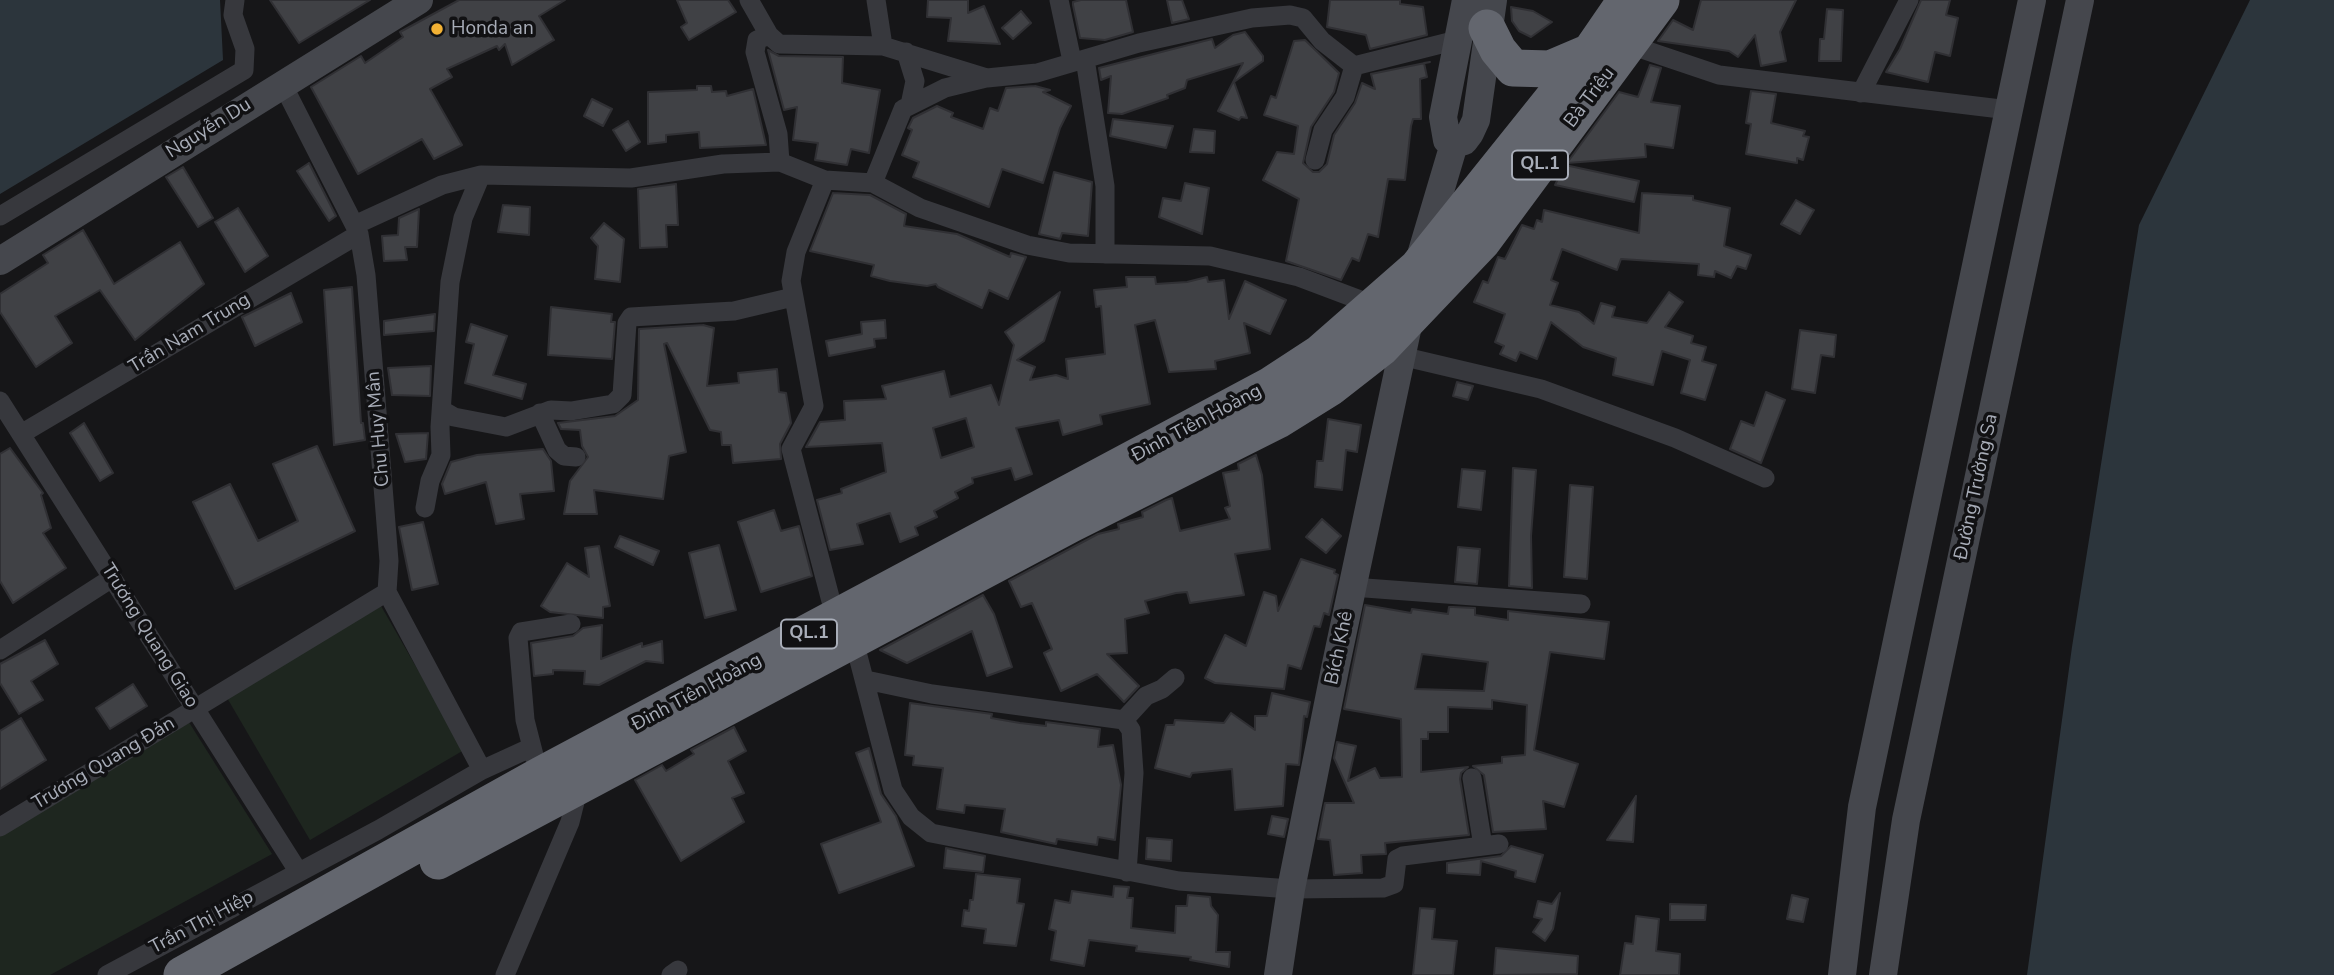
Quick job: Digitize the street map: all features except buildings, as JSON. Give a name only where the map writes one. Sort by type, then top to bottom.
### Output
[{"type":"highway","name":"Bà Triệu","points":[[1418,268],[1591,51],[1626,0]]},
{"type":"highway","name":"Bà Triệu","points":[[1405,339],[1482,243],[1661,0]]},
{"type":"highway","points":[[1476,17],[1513,68],[1550,69],[1591,51]]},
{"type":"highway","name":"Đinh Tiên Hoàng","points":[[235,975],[579,786],[845,631],[1061,495],[1271,385],[1320,353],[1418,268]]},
{"type":"highway","name":"Đinh Tiên Hoàng","points":[[183,975],[536,762],[845,631],[1073,523],[1278,420],[1331,387],[1381,348],[1405,339]]},
{"type":"main road","name":"Nguyễn Du","points":[[0,261],[419,0]]},
{"type":"main road","points":[[1842,975],[1862,807],[2032,0]]},
{"type":"main road","name":"Đường Trường Sa","points":[[1883,975],[1906,820],[2080,0]]},
{"type":"main road","name":"Bích Khê","points":[[1278,975],[1291,889],[1418,268],[1454,144],[1464,141],[1471,133],[1476,120],[1476,17]]},
{"type":"street","points":[[0,216],[244,70],[245,49],[233,15],[235,0]]},
{"type":"street","points":[[748,0],[769,35],[779,44],[883,46],[987,78]]},
{"type":"street","points":[[876,0],[883,46]]},
{"type":"street","points":[[1059,0],[1078,60],[1105,186],[1105,254]]},
{"type":"street","points":[[1861,93],[1909,0]]},
{"type":"street","points":[[873,183],[903,109],[946,88],[987,78],[1037,74],[1255,9],[1303,18],[1322,41],[1354,66]]},
{"type":"street","points":[[1354,66],[1476,17]]},
{"type":"street","points":[[769,35],[757,40],[755,52],[778,134],[780,162],[825,180],[873,183],[920,208],[1027,245],[1069,253],[1210,256],[1299,277],[1376,306]]},
{"type":"street","points":[[1630,45],[1719,75],[2009,110]]},
{"type":"street","points":[[906,52],[915,81],[910,105]]},
{"type":"street","points":[[1315,160],[1323,130],[1345,97],[1354,66]]},
{"type":"street","name":"Chu Huy Mân","points":[[282,83],[358,229],[366,275],[387,534],[387,592],[482,770]]},
{"type":"street","name":"Trần Nam Trung","points":[[21,434],[358,229],[442,185],[481,174],[631,178],[723,164],[780,162]]},
{"type":"street","points":[[425,508],[430,481],[441,455],[450,282],[463,218],[481,174]]},
{"type":"street","points":[[825,180],[796,252],[791,281],[814,406],[791,449],[845,631],[866,680],[893,790],[911,817],[930,833],[1179,881],[1291,889],[1383,888],[1394,884],[1397,859],[1403,856],[1491,845],[1472,778]]},
{"type":"street","points":[[442,410],[454,417],[506,427],[540,413],[618,401],[622,395],[627,323],[631,317],[734,311],[793,296]]},
{"type":"street","points":[[1405,339],[1675,438],[1765,478]]},
{"type":"street","name":"Trương Quang Giao","points":[[0,401],[298,870]]},
{"type":"street","points":[[540,413],[551,443],[564,456],[576,457]]},
{"type":"street","points":[[0,650],[112,578]]},
{"type":"street","points":[[1352,587],[1581,604]]},
{"type":"street","name":"Trương Quang Đản","points":[[0,827],[387,592]]},
{"type":"street","points":[[536,762],[519,672],[518,638],[521,632],[571,624]]},
{"type":"street","points":[[1124,720],[1146,696],[1162,689],[1175,678]]},
{"type":"street","points":[[866,680],[932,694],[1124,720],[1131,730],[1134,773],[1127,872]]},
{"type":"street","name":"Trần Thị Hiệp","points":[[107,975],[298,870],[378,830],[482,770],[536,762]]},
{"type":"street","points":[[505,975],[570,822],[579,786]]},
{"type":"shaded area","points":[[0,0],[220,0],[223,60],[0,194]]},
{"type":"shaded area","points":[[2250,0],[2334,0],[2334,975],[2027,975],[2072,647],[2139,225]]},
{"type":"shaded area","points":[[381,606],[464,750],[310,840],[226,696]]},
{"type":"shaded area","points":[[185,716],[272,854],[50,975],[0,975],[0,829]]},
{"type":"place","name":"Honda an","points":[[437,29]]}]
